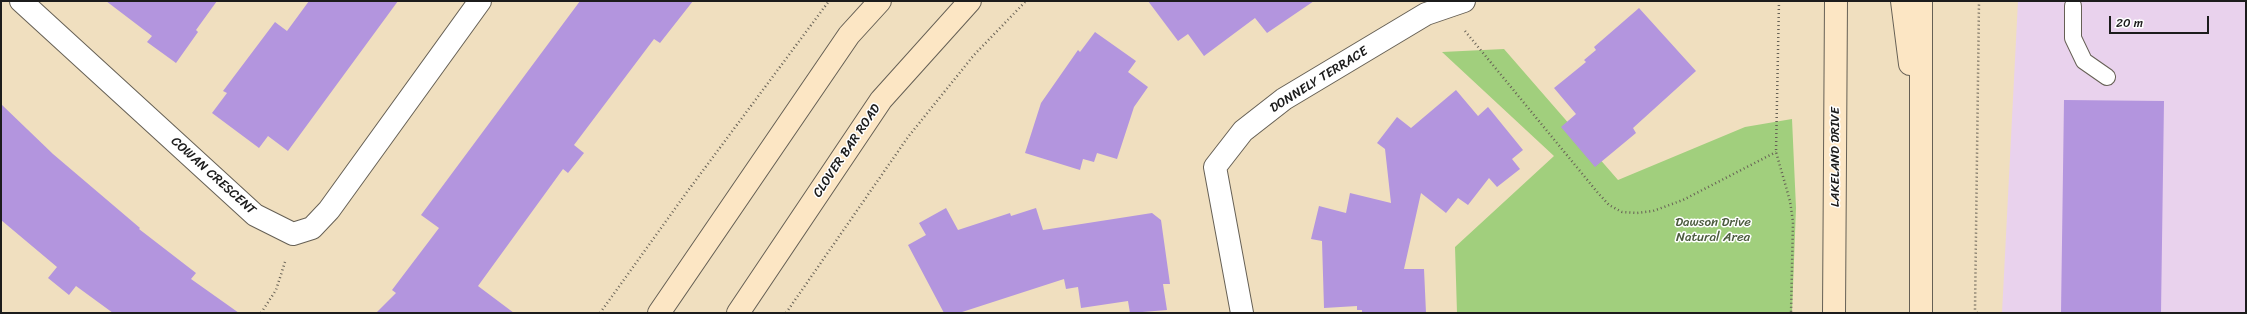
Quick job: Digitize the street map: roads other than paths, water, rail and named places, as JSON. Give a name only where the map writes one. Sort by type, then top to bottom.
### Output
[{"type":"main road","points":[[659,313],[849,35],[880,1]]},
{"type":"main road","name":"CLOVER BAR ROAD","points":[[738,313],[881,100],[970,1]]},
{"type":"main road","name":"LAKELAND DRIVE","points":[[1834,313],[1836,1]]},
{"type":"main road","points":[[1902,1],[1921,155]]},
{"type":"main road","points":[[1921,313],[1922,1]]},
{"type":"street","name":"COWAN CRESCENT","points":[[21,1],[255,215],[293,234],[312,228],[329,210],[480,1]]},
{"type":"street","name":"DONNELY TERRACE","points":[[1242,313],[1215,167],[1243,131],[1284,99],[1426,14],[1464,1]]},
{"type":"lane","points":[[2073,6],[2073,38],[2084,61],[2108,77]]},
{"type":"park label","name":"Dawson Drive Natural Area","points":[[1713,230]]}]
